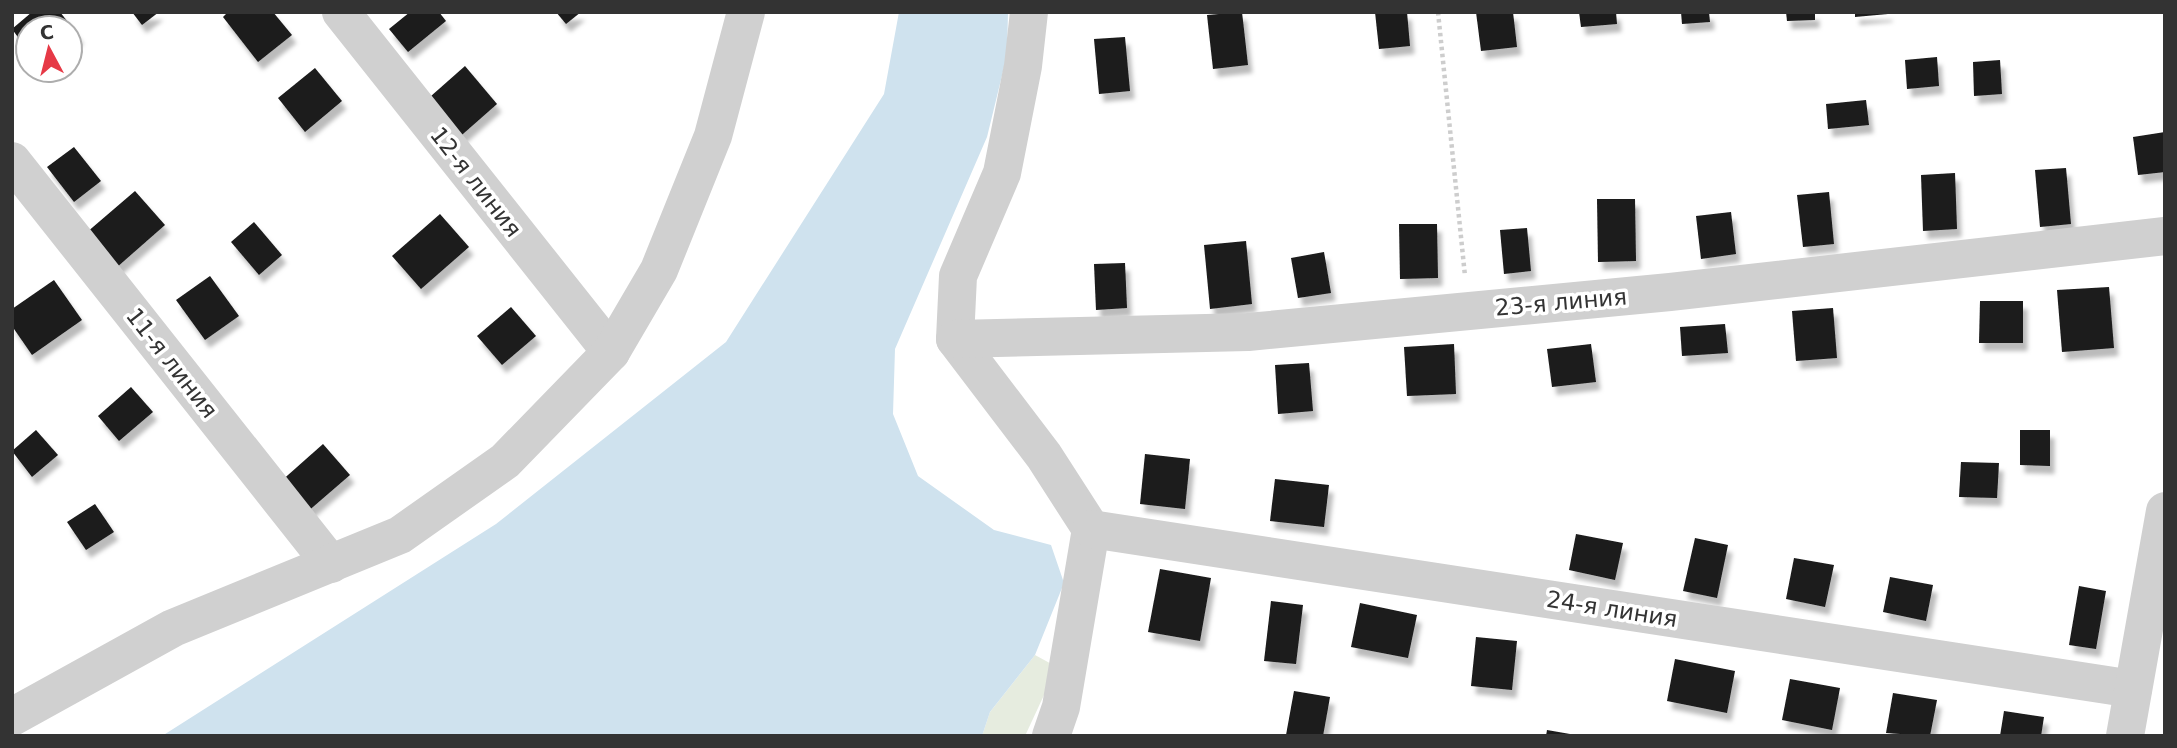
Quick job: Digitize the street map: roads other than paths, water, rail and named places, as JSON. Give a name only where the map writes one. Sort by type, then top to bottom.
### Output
[{"type":"street","name":"12-я линия","points":[[341,12],[611,352]]},
{"type":"street","points":[[12,717],[173,628],[400,535],[505,461],[611,352],[659,270],[713,136],[746,12]]},
{"type":"street","points":[[1029,12],[1023,66],[1002,173],[958,276],[955,339],[1044,456],[1091,529],[1061,707],[1051,736]]},
{"type":"street","name":"11-я линия","points":[[12,161],[331,564]]},
{"type":"street","name":"23-я линия","points":[[955,339],[1248,332],[1670,292],[2165,236]]},
{"type":"street","points":[[2125,736],[2165,511]]},
{"type":"street","name":"24-я линия","points":[[1091,529],[2133,689]]},
{"type":"water","points":[[899,12],[1008,12],[1007,55],[987,137],[895,349],[893,414],[918,476],[994,530],[1051,545],[1064,583],[1035,655],[990,712],[982,736],[162,736],[496,524],[726,342],[884,94]]}]
